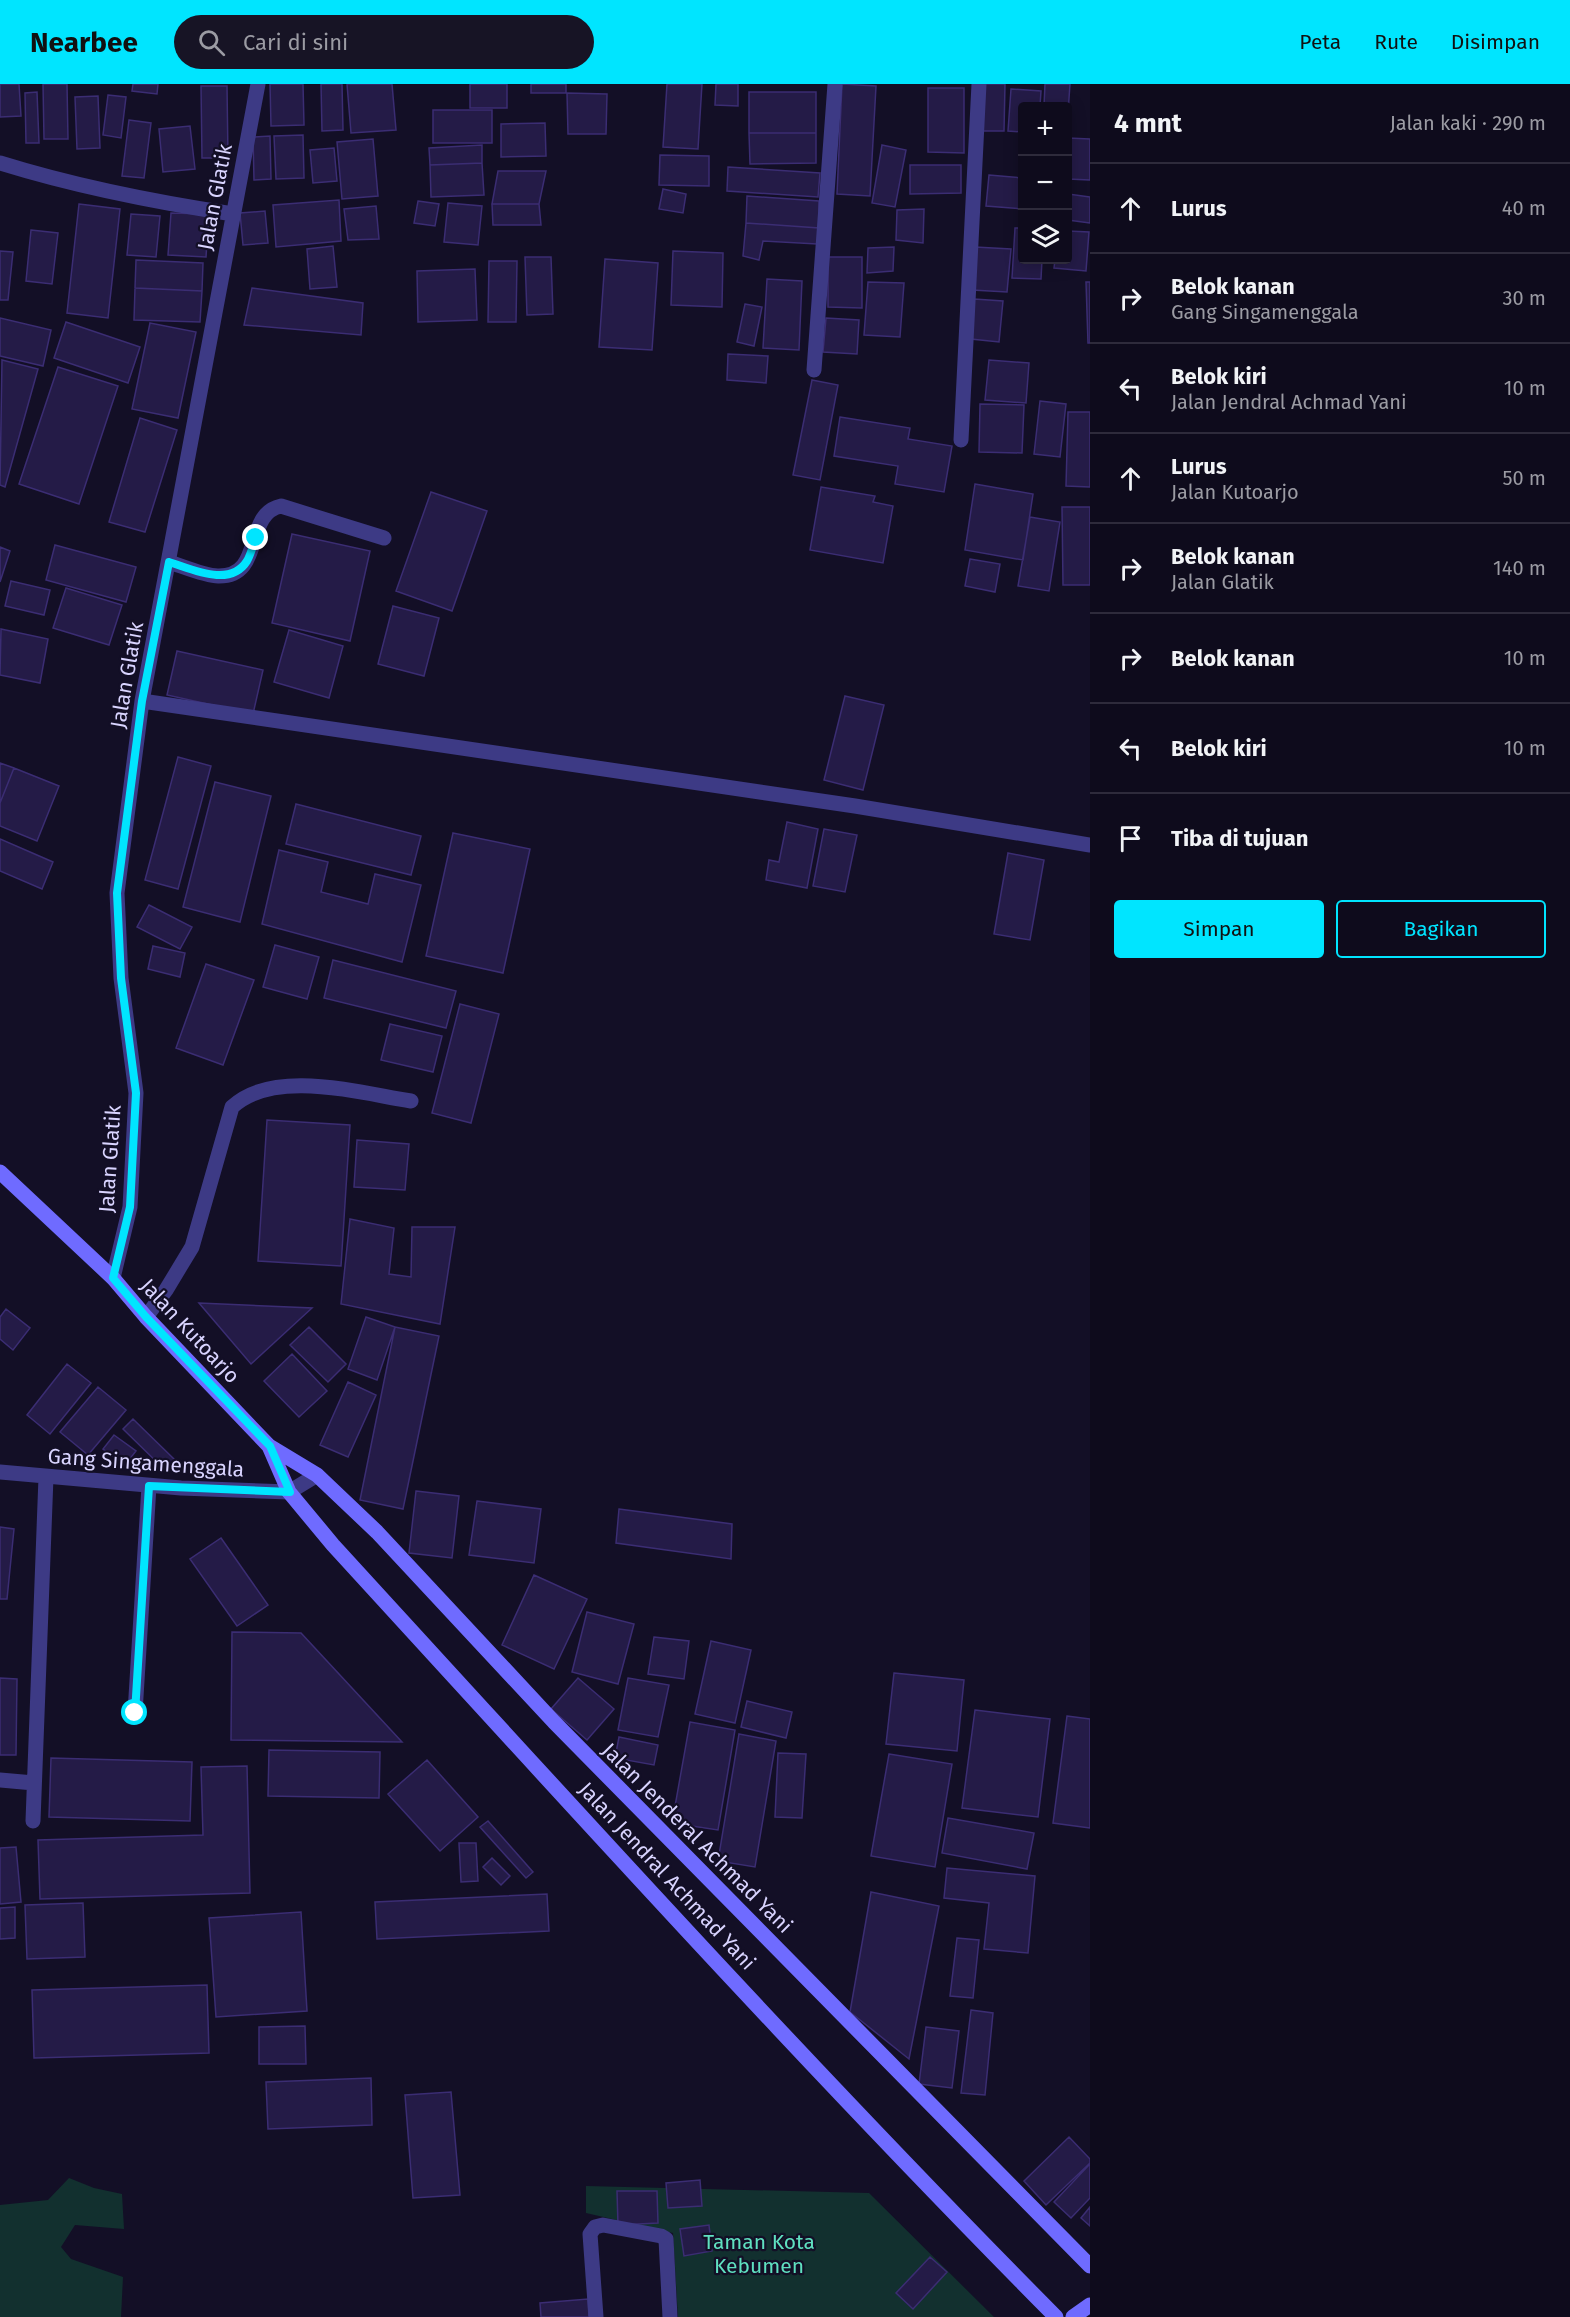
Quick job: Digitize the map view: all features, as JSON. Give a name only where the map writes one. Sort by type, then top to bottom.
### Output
[{"type":"main road","name":"Jalan Kutoarjo","points":[[0,1172],[113,1278],[146,1317],[270,1446]]},
{"type":"main road","name":"Jalan Jenderal Achmad Yani","points":[[270,1446],[317,1475],[377,1532],[554,1722],[1090,2266]]},
{"type":"main road","name":"Jalan Jendral Achmad Yani","points":[[270,1446],[290,1492],[333,1545],[658,1899],[950,2210],[1056,2317]]},
{"type":"main road","points":[[1073,2317],[1090,2305]]},
{"type":"street","name":"Jalan Glatik","points":[[113,1278],[130,1207],[136,1093],[121,978],[117,893],[142,701],[258,84]]},
{"type":"street","points":[[814,370],[835,84]]},
{"type":"street","points":[[961,441],[979,84]]},
{"type":"street","points":[[0,164],[58,181],[150,202],[233,214]]},
{"type":"street","points":[[169,562],[217,576],[235,573],[247,561],[262,517],[270,508],[281,506],[384,538]]},
{"type":"street","points":[[142,701],[855,806],[1090,844]]},
{"type":"street","points":[[146,1317],[166,1290],[192,1246],[232,1107],[243,1097],[267,1089],[309,1085],[411,1101]]},
{"type":"street","name":"Gang Singamenggala","points":[[0,1472],[149,1486],[290,1492]]},
{"type":"street","points":[[290,1492],[317,1475]]},
{"type":"street","points":[[33,1821],[46,1477]]},
{"type":"street","points":[[135,1713],[149,1486]]},
{"type":"street","points":[[0,1780],[34,1783]]},
{"type":"street","points":[[596,2317],[590,2234],[595,2227],[603,2225],[661,2236],[666,2239],[670,2317]]},
{"type":"green space","points":[[69,2178],[94,2188],[122,2194],[124,2229],[75,2225],[61,2247],[71,2259],[123,2277],[121,2317],[0,2317],[0,2205],[48,2200]]},
{"type":"green space","name":"Taman Kota Kebumen","points":[[586,2186],[869,2193],[994,2317],[678,2317],[673,2233],[586,2213]]},
{"type":"building","points":[[0,84],[19,84],[21,116],[0,117]]},
{"type":"building","points":[[43,84],[67,84],[68,139],[44,139]]},
{"type":"building","points":[[133,84],[158,84],[157,94],[132,91]]},
{"type":"building","points":[[270,84],[303,84],[304,125],[271,126]]},
{"type":"building","points":[[321,84],[342,84],[343,130],[322,131]]},
{"type":"building","points":[[347,84],[392,84],[396,130],[351,133]]},
{"type":"building","points":[[470,84],[507,84],[507,108],[470,108]]},
{"type":"building","points":[[531,84],[566,84],[566,93],[531,93]]},
{"type":"building","points":[[667,84],[702,84],[698,149],[663,147]]},
{"type":"building","points":[[716,84],[738,84],[738,106],[715,105]]},
{"type":"building","points":[[842,84],[876,86],[870,196],[837,194]]},
{"type":"building","points":[[981,84],[1005,84],[1004,131],[980,131]]},
{"type":"building","points":[[1045,84],[1070,84],[1069,102],[1044,102]]},
{"type":"building","points":[[201,86],[227,86],[228,158],[202,158]]},
{"type":"building","points":[[928,88],[964,88],[964,153],[928,152]]},
{"type":"building","points":[[1011,89],[1041,91],[1040,102],[1018,102],[1018,132],[1008,131]]},
{"type":"building","points":[[37,92],[39,143],[26,143],[25,93]]},
{"type":"building","points":[[749,92],[816,92],[816,133],[749,133]]},
{"type":"building","points":[[567,93],[607,94],[606,134],[568,134]]},
{"type":"building","points":[[108,95],[126,97],[121,138],[103,135]]},
{"type":"building","points":[[98,96],[100,148],[77,149],[75,97]]},
{"type":"building","points":[[433,110],[492,110],[492,143],[433,143]]},
{"type":"building","points":[[129,120],[151,123],[144,178],[122,176]]},
{"type":"building","points":[[545,123],[546,156],[501,157],[501,124]]},
{"type":"building","points":[[190,126],[195,169],[163,172],[159,129]]},
{"type":"building","points":[[749,133],[816,133],[816,163],[750,164]]},
{"type":"building","points":[[303,135],[304,178],[276,179],[274,136]]},
{"type":"building","points":[[270,136],[271,179],[254,180],[253,137]]},
{"type":"building","points":[[1072,138],[1090,139],[1090,180],[1072,179]]},
{"type":"building","points":[[373,139],[378,196],[342,199],[337,142]]},
{"type":"building","points":[[482,145],[482,163],[430,165],[429,148]]},
{"type":"building","points":[[882,145],[906,150],[895,207],[872,203]]},
{"type":"building","points":[[334,148],[337,181],[313,183],[310,150]]},
{"type":"building","points":[[660,155],[709,156],[709,186],[659,185]]},
{"type":"building","points":[[482,163],[484,195],[431,197],[430,165]]},
{"type":"building","points":[[910,165],[961,165],[961,193],[910,194]]},
{"type":"building","points":[[728,167],[820,173],[818,197],[727,191]]},
{"type":"building","points":[[498,171],[546,171],[539,204],[492,204]]},
{"type":"building","points":[[989,175],[1018,178],[1018,209],[986,206]]},
{"type":"building","points":[[663,189],[686,194],[683,213],[659,209]]},
{"type":"building","points":[[1072,195],[1090,197],[1090,223],[1072,221]]},
{"type":"building","points":[[747,196],[819,201],[819,228],[746,223]]},
{"type":"building","points":[[339,200],[341,241],[276,247],[273,205]]},
{"type":"building","points":[[418,201],[439,204],[435,226],[414,223]]},
{"type":"building","points":[[448,203],[482,206],[478,245],[444,242]]},
{"type":"building","points":[[79,204],[120,209],[108,318],[67,313]]},
{"type":"building","points":[[492,204],[539,204],[541,225],[493,225]]},
{"type":"building","points":[[376,206],[379,239],[348,240],[344,209]]},
{"type":"building","points":[[924,209],[923,243],[896,240],[897,210]]},
{"type":"building","points":[[265,211],[268,243],[243,245],[240,213]]},
{"type":"building","points":[[171,213],[209,214],[206,257],[168,255]]},
{"type":"building","points":[[131,214],[160,216],[156,257],[127,255]]},
{"type":"building","points":[[746,223],[819,228],[817,244],[763,241],[759,260],[743,256]]},
{"type":"building","points":[[1015,228],[1018,228],[1018,264],[1042,264],[1041,279],[1012,278]]},
{"type":"building","points":[[31,230],[58,233],[52,284],[26,281]]},
{"type":"building","points":[[1072,231],[1089,232],[1086,271],[1054,268],[1054,264],[1072,264]]},
{"type":"building","points":[[333,246],[337,287],[310,289],[307,249]]},
{"type":"building","points":[[894,247],[893,271],[867,273],[868,248]]},
{"type":"building","points":[[975,247],[1011,249],[1007,292],[972,290]]},
{"type":"building","points":[[0,251],[13,252],[8,300],[0,300]]},
{"type":"building","points":[[673,251],[723,253],[722,307],[671,305]]},
{"type":"building","points":[[525,257],[551,257],[553,314],[527,315]]},
{"type":"building","points":[[828,257],[862,257],[862,308],[828,307]]},
{"type":"building","points":[[605,259],[658,263],[652,350],[599,347]]},
{"type":"building","points":[[136,260],[203,263],[202,291],[135,288]]},
{"type":"building","points":[[489,261],[517,261],[516,322],[488,322]]},
{"type":"building","points":[[475,269],[477,320],[418,322],[417,271]]},
{"type":"building","points":[[767,279],[802,281],[799,350],[763,348]]},
{"type":"building","points":[[868,282],[904,283],[900,337],[864,335]]},
{"type":"building","points":[[1086,282],[1090,282],[1090,343],[1088,343]]},
{"type":"building","points":[[135,288],[202,291],[200,322],[134,320]]},
{"type":"building","points":[[252,288],[363,303],[361,335],[244,325]]},
{"type":"building","points":[[974,299],[1003,301],[999,342],[971,339]]},
{"type":"building","points":[[745,304],[762,307],[754,346],[737,342]]},
{"type":"building","points":[[0,318],[51,330],[43,366],[0,356]]},
{"type":"building","points":[[826,318],[859,320],[857,354],[823,352]]},
{"type":"building","points":[[66,322],[140,347],[128,383],[54,358]]},
{"type":"building","points":[[150,323],[196,332],[178,418],[132,409]]},
{"type":"building","points":[[728,354],[768,356],[766,383],[727,380]]},
{"type":"building","points":[[2,360],[38,369],[5,487],[0,485]]},
{"type":"building","points":[[989,360],[1029,363],[1026,403],[985,400]]},
{"type":"building","points":[[58,367],[118,386],[79,504],[19,484]]},
{"type":"building","points":[[812,380],[838,385],[820,480],[793,475]]},
{"type":"building","points":[[1040,401],[1066,404],[1060,457],[1034,454]]},
{"type":"building","points":[[980,404],[1024,405],[1022,453],[979,452]]},
{"type":"building","points":[[1068,412],[1090,412],[1090,487],[1066,486]]},
{"type":"building","points":[[840,417],[910,428],[908,439],[952,446],[944,492],[895,484],[898,466],[834,456]]},
{"type":"building","points":[[140,418],[177,430],[145,532],[109,522]]},
{"type":"building","points":[[975,484],[1033,494],[1023,560],[965,550]]},
{"type":"building","points":[[821,487],[875,496],[873,502],[893,506],[883,563],[810,550]]},
{"type":"building","points":[[431,492],[487,511],[452,611],[396,591]]},
{"type":"building","points":[[1062,507],[1090,507],[1090,585],[1063,585]]},
{"type":"building","points":[[1030,517],[1060,522],[1049,591],[1018,586]]},
{"type":"building","points":[[292,534],[370,551],[350,641],[272,623]]},
{"type":"building","points":[[55,545],[136,567],[126,602],[46,580]]},
{"type":"building","points":[[0,547],[10,551],[0,582]]},
{"type":"building","points":[[970,559],[1000,564],[995,592],[965,586]]},
{"type":"building","points":[[11,581],[50,590],[44,615],[5,606]]},
{"type":"building","points":[[66,588],[122,605],[109,645],[53,628]]},
{"type":"building","points":[[393,606],[439,618],[424,676],[378,664]]},
{"type":"building","points":[[1,629],[48,639],[40,683],[0,675]]},
{"type":"building","points":[[289,630],[343,646],[329,698],[274,682]]},
{"type":"building","points":[[177,651],[263,670],[253,714],[167,695]]},
{"type":"building","points":[[845,696],[884,705],[863,790],[824,780]]},
{"type":"building","points":[[178,757],[211,766],[178,889],[145,880]]},
{"type":"building","points":[[0,763],[14,768],[0,803]]},
{"type":"building","points":[[14,768],[59,786],[37,841],[0,826],[0,803]]},
{"type":"building","points":[[215,782],[271,796],[240,922],[183,907]]},
{"type":"building","points":[[296,804],[421,836],[411,875],[286,844]]},
{"type":"building","points":[[787,822],[818,829],[807,888],[766,880],[769,860],[779,862]]},
{"type":"building","points":[[824,829],[857,835],[845,892],[813,886]]},
{"type":"building","points":[[453,833],[530,849],[503,973],[426,956]]},
{"type":"building","points":[[0,839],[53,862],[42,889],[0,871]]},
{"type":"building","points":[[279,850],[328,862],[321,892],[368,904],[375,874],[421,885],[402,962],[262,924]]},
{"type":"building","points":[[1008,853],[1044,860],[1030,940],[994,934]]},
{"type":"building","points":[[149,905],[192,927],[180,949],[137,927]]},
{"type":"building","points":[[275,945],[319,957],[307,999],[263,987]]},
{"type":"building","points":[[153,946],[185,953],[180,977],[148,969]]},
{"type":"building","points":[[333,960],[456,991],[446,1028],[324,998]]},
{"type":"building","points":[[206,964],[254,980],[223,1065],[176,1048]]},
{"type":"building","points":[[460,1004],[499,1014],[471,1123],[432,1113]]},
{"type":"building","points":[[390,1024],[442,1036],[433,1072],[381,1060]]},
{"type":"building","points":[[267,1120],[350,1125],[341,1266],[258,1261]]},
{"type":"building","points":[[357,1140],[409,1144],[405,1190],[354,1187]]},
{"type":"building","points":[[350,1219],[394,1228],[389,1274],[411,1277],[412,1227],[455,1227],[440,1324],[341,1304]]},
{"type":"building","points":[[199,1303],[312,1308],[251,1364]]},
{"type":"building","points":[[6,1309],[30,1328],[13,1350],[0,1339],[0,1317]]},
{"type":"building","points":[[366,1317],[395,1327],[377,1380],[348,1369]]},
{"type":"building","points":[[309,1327],[346,1364],[328,1382],[290,1345]]},
{"type":"building","points":[[395,1327],[439,1336],[403,1509],[360,1500]]},
{"type":"building","points":[[292,1354],[327,1391],[299,1417],[264,1381]]},
{"type":"building","points":[[67,1364],[91,1383],[50,1434],[27,1415]]},
{"type":"building","points":[[348,1382],[376,1395],[348,1457],[320,1445]]},
{"type":"building","points":[[98,1387],[126,1410],[88,1455],[60,1432]]},
{"type":"building","points":[[133,1419],[175,1460],[165,1470],[123,1429]]},
{"type":"building","points":[[114,1435],[136,1451],[125,1465],[103,1449]]},
{"type":"building","points":[[416,1491],[459,1496],[452,1558],[409,1553]]},
{"type":"building","points":[[477,1501],[541,1509],[534,1563],[469,1555]]},
{"type":"building","points":[[619,1509],[732,1524],[731,1559],[616,1543]]},
{"type":"building","points":[[0,1527],[14,1529],[7,1599],[0,1599]]},
{"type":"building","points":[[221,1538],[268,1605],[237,1626],[190,1559]]},
{"type":"building","points":[[534,1575],[587,1599],[554,1669],[502,1645]]},
{"type":"building","points":[[587,1612],[634,1624],[618,1684],[572,1672]]},
{"type":"building","points":[[232,1632],[301,1633],[402,1742],[231,1740]]},
{"type":"building","points":[[654,1637],[689,1641],[684,1679],[648,1674]]},
{"type":"building","points":[[711,1641],[751,1650],[735,1723],[695,1714]]},
{"type":"building","points":[[894,1673],[964,1680],[957,1751],[886,1744]]},
{"type":"building","points":[[0,1678],[17,1679],[16,1755],[0,1755]]},
{"type":"building","points":[[578,1678],[614,1709],[587,1740],[551,1709]]},
{"type":"building","points":[[628,1678],[669,1685],[658,1737],[618,1730]]},
{"type":"building","points":[[747,1701],[792,1712],[786,1738],[741,1727]]},
{"type":"building","points":[[975,1710],[1050,1719],[1038,1817],[962,1808]]},
{"type":"building","points":[[1067,1716],[1090,1719],[1090,1828],[1053,1823]]},
{"type":"building","points":[[690,1722],[735,1730],[718,1830],[672,1823]]},
{"type":"building","points":[[739,1734],[776,1741],[755,1867],[718,1861]]},
{"type":"building","points":[[619,1737],[658,1745],[654,1765],[615,1758]]},
{"type":"building","points":[[269,1750],[380,1752],[379,1798],[268,1796]]},
{"type":"building","points":[[778,1753],[806,1754],[802,1818],[775,1817]]},
{"type":"building","points":[[889,1754],[952,1764],[935,1867],[871,1856]]},
{"type":"building","points":[[51,1758],[192,1762],[190,1821],[49,1817]]},
{"type":"building","points":[[427,1760],[478,1817],[440,1851],[388,1794]]},
{"type":"building","points":[[247,1766],[250,1893],[40,1899],[38,1840],[203,1835],[201,1767]]},
{"type":"building","points":[[948,1818],[1034,1833],[1027,1869],[942,1853]]},
{"type":"building","points":[[488,1821],[533,1872],[526,1878],[480,1827]]},
{"type":"building","points":[[459,1843],[476,1843],[478,1881],[461,1882]]},
{"type":"building","points":[[16,1847],[21,1902],[0,1904],[0,1848]]},
{"type":"building","points":[[492,1858],[510,1876],[501,1885],[483,1867]]},
{"type":"building","points":[[947,1868],[1035,1876],[1028,1953],[984,1949],[989,1903],[944,1898]]},
{"type":"building","points":[[871,1892],[939,1906],[909,2059],[850,2012]]},
{"type":"building","points":[[547,1894],[549,1931],[377,1939],[375,1902]]},
{"type":"building","points":[[83,1903],[85,1957],[27,1959],[25,1905]]},
{"type":"building","points":[[15,1907],[15,1938],[0,1939],[0,1908]]},
{"type":"building","points":[[301,1912],[307,2011],[216,2017],[209,1918]]},
{"type":"building","points":[[957,1938],[979,1940],[973,1998],[950,1996]]},
{"type":"building","points":[[207,1985],[209,2053],[34,2058],[32,1990]]},
{"type":"building","points":[[971,2010],[993,2013],[985,2095],[961,2093]]},
{"type":"building","points":[[305,2026],[306,2064],[259,2064],[259,2027]]},
{"type":"building","points":[[926,2027],[959,2031],[952,2088],[919,2084]]},
{"type":"building","points":[[371,2078],[372,2125],[268,2129],[266,2082]]},
{"type":"building","points":[[451,2092],[460,2195],[413,2198],[405,2095]]},
{"type":"building","points":[[1069,2137],[1090,2159],[1090,2163],[1046,2205],[1024,2181]]},
{"type":"building","points":[[1090,2164],[1090,2198],[1071,2218],[1054,2202]]},
{"type":"building","points":[[700,2180],[702,2206],[668,2208],[666,2183]]},
{"type":"building","points":[[617,2191],[657,2191],[658,2223],[618,2225]]},
{"type":"building","points":[[1090,2207],[1090,2226],[1081,2218]]},
{"type":"building","points":[[709,2225],[712,2251],[684,2256],[680,2229]]},
{"type":"building","points":[[930,2257],[947,2272],[913,2309],[896,2293]]},
{"type":"building","points":[[588,2299],[589,2317],[541,2317],[540,2303]]},
{"type":"route","points":[[135,1713],[149,1486],[290,1492],[270,1446],[146,1317],[113,1278],[130,1207],[136,1093],[121,978],[117,893],[142,701],[169,562],[217,576],[235,573],[247,561],[256,538]]}]
